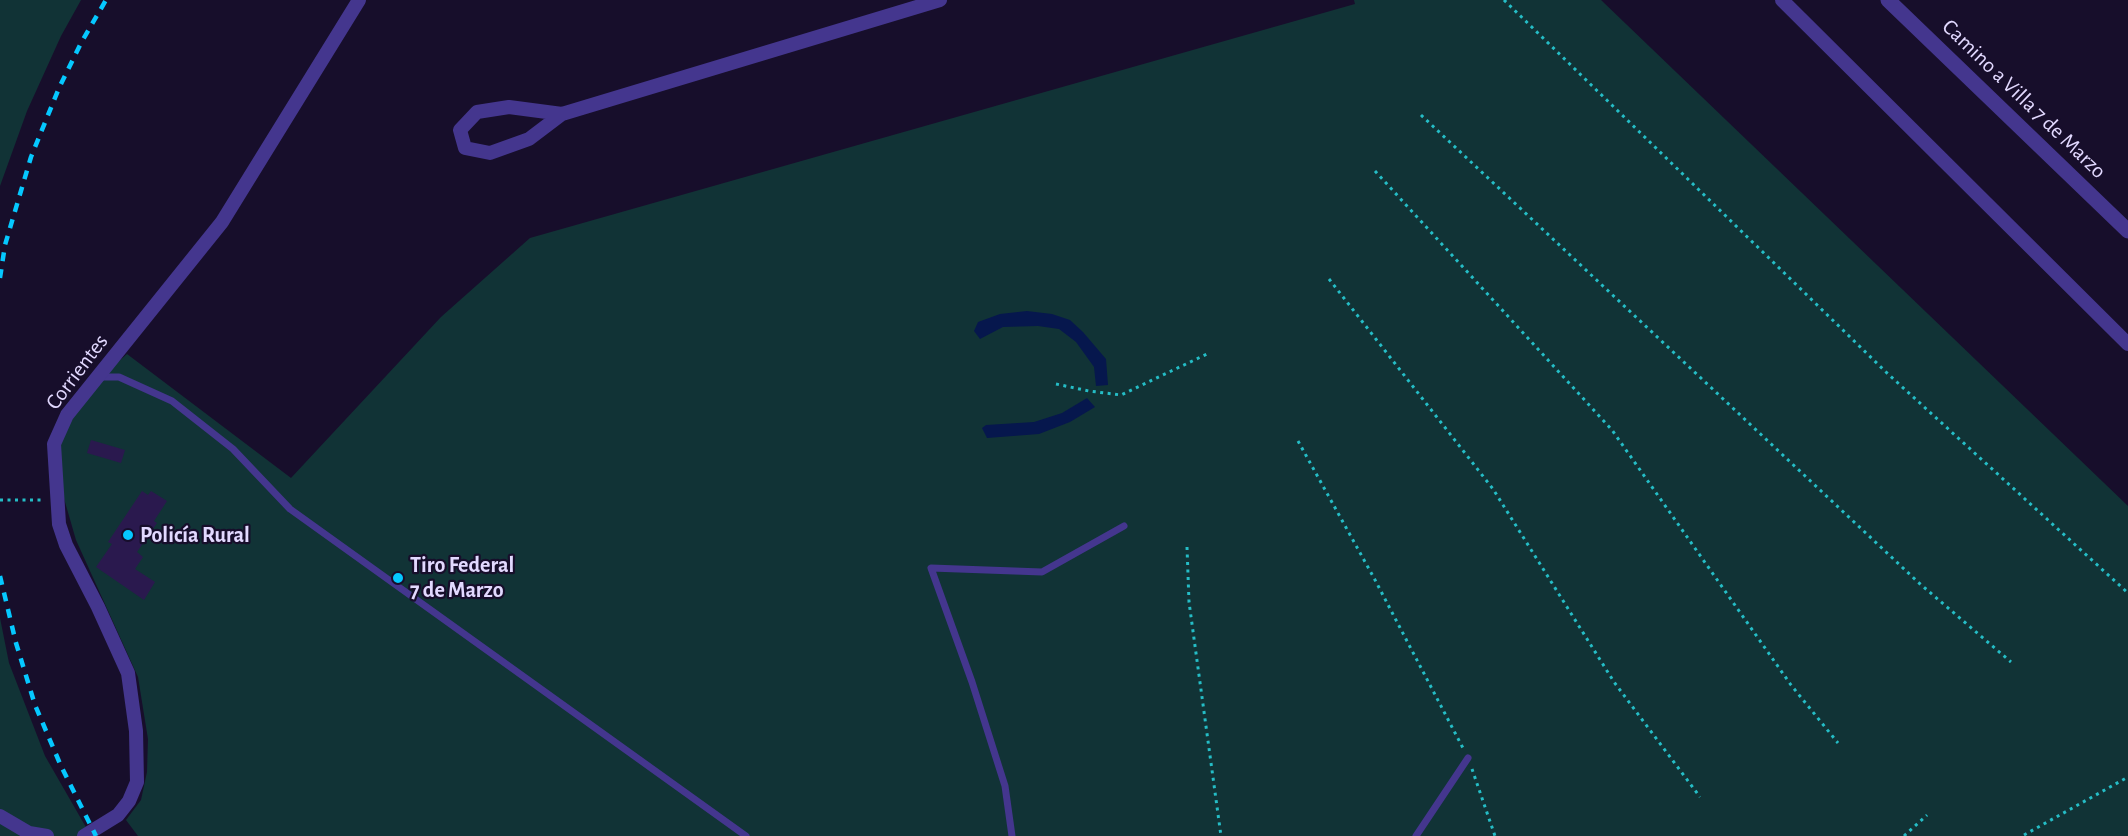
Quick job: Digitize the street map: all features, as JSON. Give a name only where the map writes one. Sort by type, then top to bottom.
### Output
[{"type":"street","name":"Corrientes","points":[[84,836],[118,815],[129,801],[137,782],[136,731],[128,673],[107,625],[66,545],[59,524],[54,444],[67,415],[222,222],[359,0]]},
{"type":"street","points":[[562,114],[509,106],[477,112],[460,130],[465,148],[490,153],[529,139],[562,114],[940,0]]},
{"type":"street","points":[[1782,0],[2128,344]]},
{"type":"street","name":"Camino a Villa 7 de Marzo","points":[[1888,0],[2128,231]]},
{"type":"street","points":[[0,816],[29,833],[47,836]]},
{"type":"lane","points":[[97,377],[119,377],[172,401],[233,448],[290,509],[746,836]]},
{"type":"lane","points":[[1012,836],[1005,786],[972,682],[931,568],[1042,572],[1124,526]]},
{"type":"lane","points":[[1416,836],[1468,758]]},
{"type":"path","points":[[1504,0],[1888,374],[2128,592]]},
{"type":"path","points":[[1421,115],[1919,583],[2011,662]]},
{"type":"path","points":[[1375,171],[1612,430],[1791,685],[1838,743]]},
{"type":"path","points":[[1329,279],[1493,489],[1614,682],[1700,797]]},
{"type":"path","points":[[1056,384],[1121,395],[1209,353]]},
{"type":"path","points":[[1298,441],[1374,578],[1468,758],[1495,836]]},
{"type":"path","points":[[0,500],[57,500]]},
{"type":"path","points":[[1187,547],[1190,602],[1221,836]]},
{"type":"path","points":[[2024,835],[2128,777]]},
{"type":"path","points":[[1904,836],[1927,815]]},
{"type":"green space","points":[[0,0],[81,0],[61,36],[27,111],[0,186]]},
{"type":"green space","points":[[1354,0],[1601,0],[2128,506],[2128,836],[138,836],[126,820],[141,800],[147,772],[148,739],[138,677],[76,540],[63,495],[59,450],[62,432],[109,370],[127,354],[291,478],[441,317],[530,238],[1355,4]]},
{"type":"green space","points":[[0,618],[9,663],[45,756],[91,836],[0,836]]},
{"type":"shaded area","points":[[1027,311],[1052,314],[1070,320],[1106,359],[1108,385],[1096,386],[1094,367],[1076,342],[1059,329],[1038,326],[1003,327],[980,339],[974,331],[978,322],[1000,314]]},
{"type":"shaded area","points":[[1087,398],[1095,407],[1070,422],[1039,434],[987,438],[982,428],[986,425],[1034,422],[1062,413]]},
{"type":"building","points":[[91,440],[125,450],[121,463],[87,453]]},
{"type":"building","points":[[142,491],[148,495],[151,491],[167,501],[154,521],[157,523],[137,552],[143,557],[135,569],[155,582],[144,600],[96,567],[112,544],[108,542]]},
{"type":"railway","points":[[0,278],[5,245],[31,157],[59,88],[106,0]]},
{"type":"railway","points":[[0,576],[16,643],[35,705],[61,766],[96,836]]},
{"type":"place","name":"Policía Rural","points":[[128,535]]},
{"type":"place","name":"Tiro Federal 7 de Marzo","points":[[398,578]]}]
